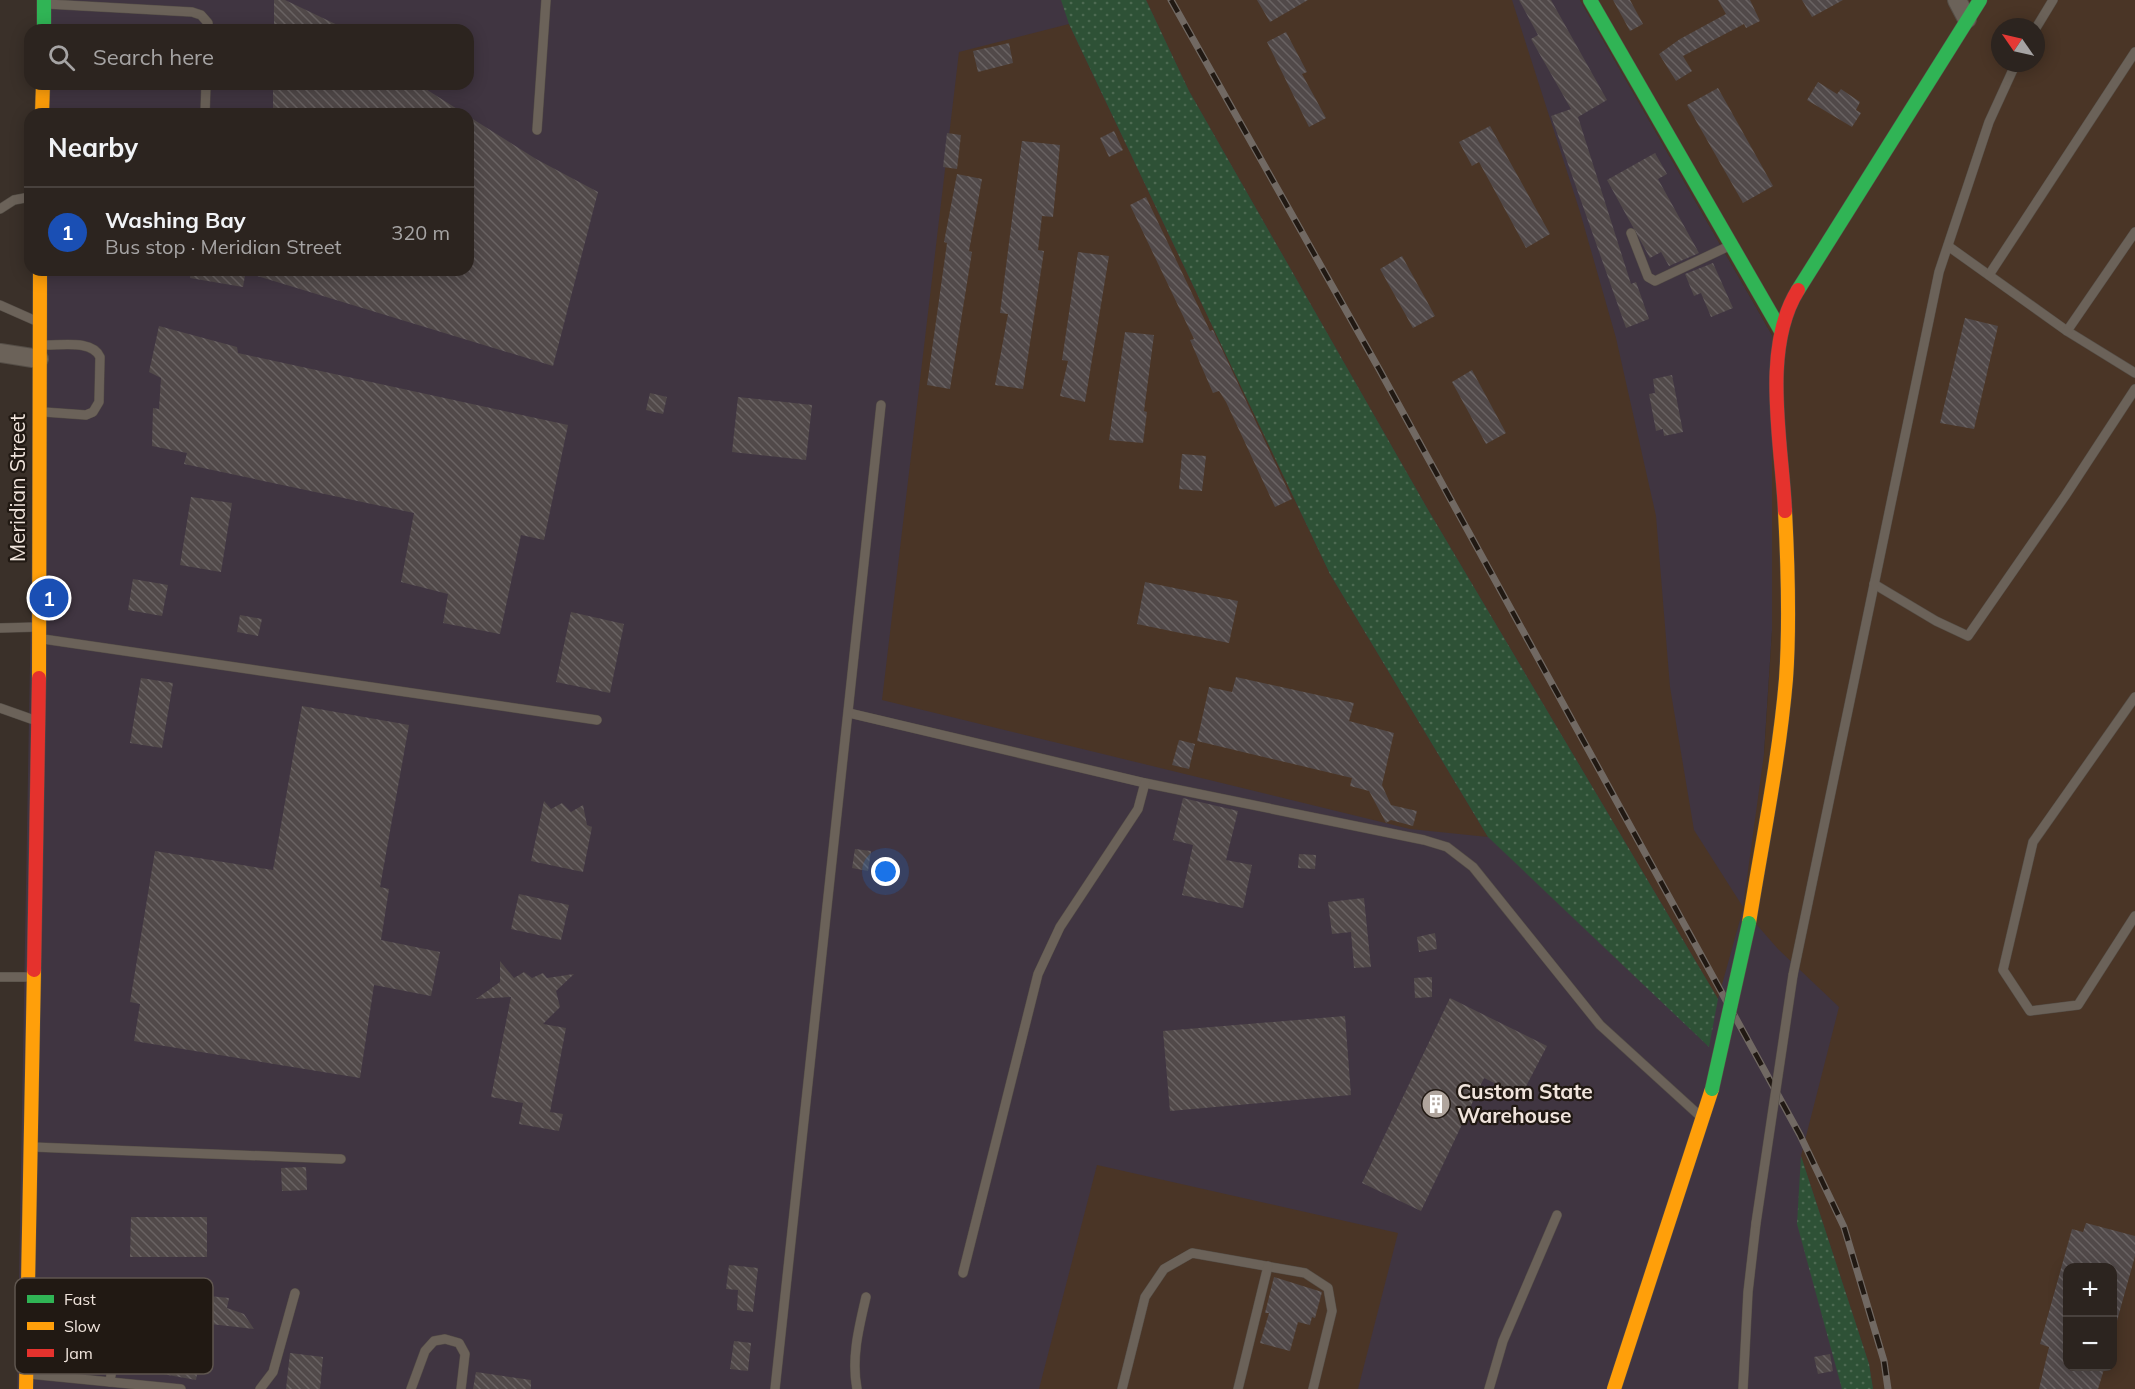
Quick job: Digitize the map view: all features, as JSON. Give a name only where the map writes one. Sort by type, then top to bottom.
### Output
[{"type":"main road","points":[[1590,0],[1781,331]]},
{"type":"main road","points":[[1614,1389],[1712,1089],[1749,923],[1784,693],[1788,645],[1788,567],[1776,359],[1781,331],[1792,300],[1980,0]]},
{"type":"main road","points":[[44,2],[44,24]]},
{"type":"main road","points":[[42,108],[43,90]]},
{"type":"main road","name":"Meridian Street","points":[[28,1278],[32,977],[39,722],[40,276]]},
{"type":"main road","name":"Meridian Street","points":[[26,1389],[27,1374]]},
{"type":"street","points":[[1957,0],[1968,19]]},
{"type":"street","points":[[0,353],[39,352]]},
{"type":"lane","points":[[537,130],[546,0]]},
{"type":"lane","points":[[2042,18],[2052,0]]},
{"type":"lane","points":[[44,2],[192,12],[201,15],[208,24]]},
{"type":"lane","points":[[1989,274],[2135,52]]},
{"type":"lane","points":[[1743,1389],[1748,1292],[1756,1223],[1793,975],[1939,272],[1989,122],[2012,72]]},
{"type":"lane","points":[[205,108],[206,90]]},
{"type":"lane","points":[[0,209],[14,200],[24,199]]},
{"type":"lane","points":[[2067,331],[2135,232]]},
{"type":"lane","points":[[1631,233],[1648,278],[1655,280],[1731,245]]},
{"type":"lane","points":[[1948,246],[2067,331],[2135,373]]},
{"type":"lane","points":[[0,305],[39,322]]},
{"type":"lane","points":[[39,352],[89,346],[98,351],[100,357],[99,402],[93,412],[86,414],[39,412]]},
{"type":"lane","points":[[1874,584],[1936,621],[1968,636],[2066,496],[2135,388]]},
{"type":"lane","points":[[775,1389],[881,405]]},
{"type":"lane","points":[[0,628],[597,720]]},
{"type":"lane","points":[[2135,697],[2032,842],[2003,970],[2030,1011],[2078,1005],[2135,916]]},
{"type":"lane","points":[[0,708],[39,722]]},
{"type":"lane","points":[[849,713],[1145,783],[1424,840],[1447,847],[1473,867],[1600,1024],[1703,1119]]},
{"type":"lane","points":[[963,1273],[1038,974],[1060,927],[1138,809],[1145,783]]},
{"type":"lane","points":[[0,977],[32,977]]},
{"type":"lane","points":[[31,1147],[341,1159]]},
{"type":"lane","points":[[1489,1389],[1503,1341],[1557,1215]]},
{"type":"lane","points":[[1122,1389],[1145,1296],[1164,1269],[1192,1253],[1305,1273],[1328,1288],[1332,1311],[1313,1389]]},
{"type":"lane","points":[[1238,1389],[1268,1266]]},
{"type":"lane","points":[[260,1389],[273,1372],[295,1293]]},
{"type":"lane","points":[[857,1389],[854,1374],[857,1340],[866,1297]]},
{"type":"lane","points":[[411,1389],[425,1351],[434,1341],[445,1339],[459,1343],[465,1354],[461,1389]]},
{"type":"lane","points":[[36,1374],[181,1389]]},
{"type":"lane","points":[[110,1382],[111,1374]]},
{"type":"shaded area","points":[[39,0],[1580,0],[1772,335],[1772,631],[1764,754],[1839,1007],[1991,1389],[17,1389],[17,1374],[213,1374],[213,1278],[19,1278],[37,276],[474,276],[474,108],[38,108],[39,90],[474,90],[474,24],[39,24]]},
{"type":"shaded area","points":[[1146,0],[1512,0],[1580,212],[1616,338],[1656,516],[1670,687],[1694,830],[1743,907],[1764,754],[1772,631],[1772,335],[1580,0],[2135,0],[2135,1389],[1873,1389],[1869,1364],[1801,1156],[1839,1007],[1778,949],[1743,909],[1718,999],[1427,508],[1189,91]]},
{"type":"shaded area","points":[[1069,24],[1330,574],[1488,837],[1410,829],[882,700],[959,52]]},
{"type":"shaded area","points":[[1097,1165],[1398,1233],[1358,1389],[1039,1389]]},
{"type":"green space","points":[[1061,0],[1146,0],[1189,91],[1427,508],[1718,999],[1709,1047],[1488,837],[1330,574],[1069,24]]},
{"type":"green space","points":[[1801,1156],[1869,1364],[1873,1389],[1842,1389],[1797,1224]]},
{"type":"building","points":[[274,0],[285,0],[335,24],[274,24]]},
{"type":"building","points":[[1257,0],[1308,0],[1270,22]]},
{"type":"building","points":[[1519,0],[1551,0],[1607,100],[1578,117],[1631,284],[1636,282],[1649,319],[1626,328],[1551,116],[1571,109],[1531,39],[1538,35]]},
{"type":"building","points":[[1613,0],[1630,0],[1643,24],[1630,31]]},
{"type":"building","points":[[1718,0],[1750,0],[1760,21],[1746,28],[1744,24],[1683,56],[1692,71],[1676,81],[1659,54],[1680,39],[1726,14]]},
{"type":"building","points":[[1802,0],[1843,0],[1812,17]]},
{"type":"building","points":[[1286,32],[1307,72],[1302,74],[1326,118],[1309,127],[1267,42]]},
{"type":"building","points":[[1009,43],[1013,63],[978,72],[973,51]]},
{"type":"building","points":[[1818,82],[1837,94],[1841,89],[1860,102],[1856,110],[1861,113],[1852,127],[1807,100]]},
{"type":"building","points":[[1718,88],[1773,186],[1743,203],[1687,105]]},
{"type":"building","points":[[273,90],[427,90],[456,108],[273,108]]},
{"type":"building","points":[[474,120],[536,159],[598,192],[553,366],[258,276],[474,276]]},
{"type":"building","points":[[1490,126],[1550,234],[1526,248],[1479,162],[1472,166],[1459,142]]},
{"type":"building","points":[[1114,131],[1123,150],[1109,157],[1100,138]]},
{"type":"building","points":[[947,133],[961,135],[957,169],[943,167]]},
{"type":"building","points":[[1022,141],[1060,145],[1053,217],[1042,216],[1038,250],[1044,251],[1023,389],[995,385],[1008,314],[1000,313]]},
{"type":"building","points":[[1655,153],[1667,174],[1658,179],[1699,253],[1669,266],[1661,252],[1650,258],[1607,180]]},
{"type":"building","points":[[957,174],[982,179],[969,251],[972,252],[950,389],[927,385],[947,243],[944,242]]},
{"type":"building","points":[[1146,197],[1210,331],[1213,330],[1292,499],[1275,507],[1226,402],[1219,391],[1213,393],[1190,340],[1194,339],[1130,205]]},
{"type":"building","points":[[1078,252],[1109,256],[1085,402],[1060,396],[1068,361],[1062,360]]},
{"type":"building","points":[[1402,256],[1435,316],[1413,328],[1380,269]]},
{"type":"building","points":[[1713,263],[1733,308],[1711,317],[1701,293],[1694,296],[1685,274]]},
{"type":"building","points":[[190,276],[245,276],[243,287],[190,278]]},
{"type":"building","points":[[1965,318],[1998,326],[1974,429],[1940,423]]},
{"type":"building","points":[[159,326],[237,347],[238,353],[568,425],[544,540],[521,535],[500,634],[443,623],[448,594],[401,582],[414,513],[184,464],[187,453],[152,446],[153,408],[159,409],[161,378],[149,372]]},
{"type":"building","points":[[1125,332],[1154,335],[1144,411],[1147,412],[1143,443],[1109,440]]},
{"type":"building","points":[[1472,370],[1506,433],[1486,444],[1452,382]]},
{"type":"building","points":[[1672,375],[1683,432],[1664,436],[1663,429],[1656,431],[1649,394],[1655,393],[1653,379]]},
{"type":"building","points":[[650,393],[667,397],[663,414],[646,410]]},
{"type":"building","points":[[738,397],[812,405],[806,460],[732,452]]},
{"type":"building","points":[[1182,454],[1206,456],[1202,491],[1179,489]]},
{"type":"building","points":[[191,497],[232,503],[221,572],[180,565]]},
{"type":"building","points":[[133,579],[168,585],[162,616],[128,610]]},
{"type":"building","points":[[1145,582],[1238,601],[1229,643],[1137,624]]},
{"type":"building","points":[[571,612],[624,624],[610,693],[556,682]]},
{"type":"building","points":[[240,615],[262,619],[258,636],[237,632]]},
{"type":"building","points":[[1236,677],[1354,703],[1349,721],[1394,733],[1382,785],[1391,805],[1417,811],[1413,826],[1391,820],[1386,823],[1369,791],[1350,786],[1352,778],[1197,741],[1209,687],[1232,692]]},
{"type":"building","points":[[141,678],[173,683],[162,748],[130,743]]},
{"type":"building","points":[[302,706],[409,725],[380,887],[389,889],[381,940],[440,952],[431,996],[374,985],[360,1078],[134,1041],[140,1004],[130,1002],[155,851],[273,870]]},
{"type":"building","points":[[1179,740],[1195,744],[1189,769],[1172,765]]},
{"type":"building","points":[[1183,798],[1238,811],[1226,860],[1252,865],[1243,908],[1182,895],[1193,845],[1173,840]]},
{"type":"building","points":[[544,801],[551,809],[562,803],[571,812],[583,805],[587,825],[592,827],[583,872],[531,861]]},
{"type":"building","points":[[855,849],[871,851],[868,871],[852,868]]},
{"type":"building","points":[[1299,854],[1316,855],[1315,869],[1298,868]]},
{"type":"building","points":[[519,894],[569,905],[561,940],[511,929]]},
{"type":"building","points":[[1364,898],[1371,967],[1354,968],[1351,932],[1332,934],[1328,902]]},
{"type":"building","points":[[1435,933],[1437,949],[1419,952],[1417,937]]},
{"type":"building","points":[[500,961],[514,978],[524,972],[532,978],[543,973],[547,978],[574,974],[556,991],[560,1007],[543,1024],[566,1028],[550,1112],[563,1114],[559,1131],[519,1124],[523,1103],[491,1097],[511,997],[476,999],[500,982]]},
{"type":"building","points":[[1432,977],[1432,997],[1415,998],[1414,978]]},
{"type":"building","name":"Custom State Warehouse","points":[[1450,998],[1547,1046],[1521,1096],[1484,1078],[1421,1211],[1362,1183]]},
{"type":"building","points":[[1345,1016],[1351,1095],[1170,1111],[1163,1031]]},
{"type":"building","points":[[306,1167],[307,1190],[282,1191],[281,1168]]},
{"type":"building","points":[[131,1217],[207,1217],[207,1257],[130,1257]]},
{"type":"building","points":[[2086,1223],[2135,1236],[2135,1256],[2117,1321],[2117,1263],[2063,1263],[2063,1371],[2103,1371],[2098,1389],[2039,1389],[2049,1347],[2040,1344],[2072,1229],[2083,1232]]},
{"type":"building","points":[[729,1265],[758,1268],[753,1312],[737,1310],[738,1290],[726,1289]]},
{"type":"building","points":[[1274,1277],[1322,1292],[1315,1318],[1312,1317],[1310,1325],[1298,1322],[1290,1351],[1260,1343],[1269,1313],[1265,1313]]},
{"type":"building","points":[[213,1296],[229,1298],[227,1308],[244,1314],[254,1329],[213,1324]]},
{"type":"building","points":[[734,1341],[751,1343],[748,1371],[730,1369]]},
{"type":"building","points":[[290,1353],[323,1357],[320,1389],[286,1389]]},
{"type":"building","points":[[1830,1354],[1833,1371],[1818,1374],[1814,1357]]},
{"type":"building","points":[[476,1372],[531,1380],[531,1389],[473,1389]]},
{"type":"building","points":[[162,1374],[197,1374],[196,1380]]},
{"type":"railway","points":[[1171,0],[1379,369],[1800,1135],[1844,1227],[1884,1361],[1888,1389]]},
{"type":"traffic: fast","points":[[44,0],[44,24]]},
{"type":"traffic: fast","points":[[1590,0],[1781,331]]},
{"type":"traffic: fast","points":[[1798,290],[1980,0]]},
{"type":"traffic: fast","points":[[1712,1089],[1749,923]]},
{"type":"traffic: slow","points":[[42,108],[43,90]]},
{"type":"traffic: slow","points":[[39,678],[40,276]]},
{"type":"traffic: slow","points":[[1749,923],[1775,771],[1786,679],[1788,595],[1785,511]]},
{"type":"traffic: slow","points":[[28,1278],[34,970]]},
{"type":"traffic: slow","points":[[1614,1389],[1712,1089]]},
{"type":"traffic: slow","points":[[26,1374],[26,1389]]},
{"type":"traffic: jam","points":[[1785,511],[1776,398],[1777,368],[1780,340],[1787,314],[1798,290]]},
{"type":"traffic: jam","points":[[34,970],[39,678]]},
{"type":"place","name":"Washing Bay","points":[[49,598]]},
{"type":"place","name":"Custom State Warehouse","points":[[1436,1104]]}]
